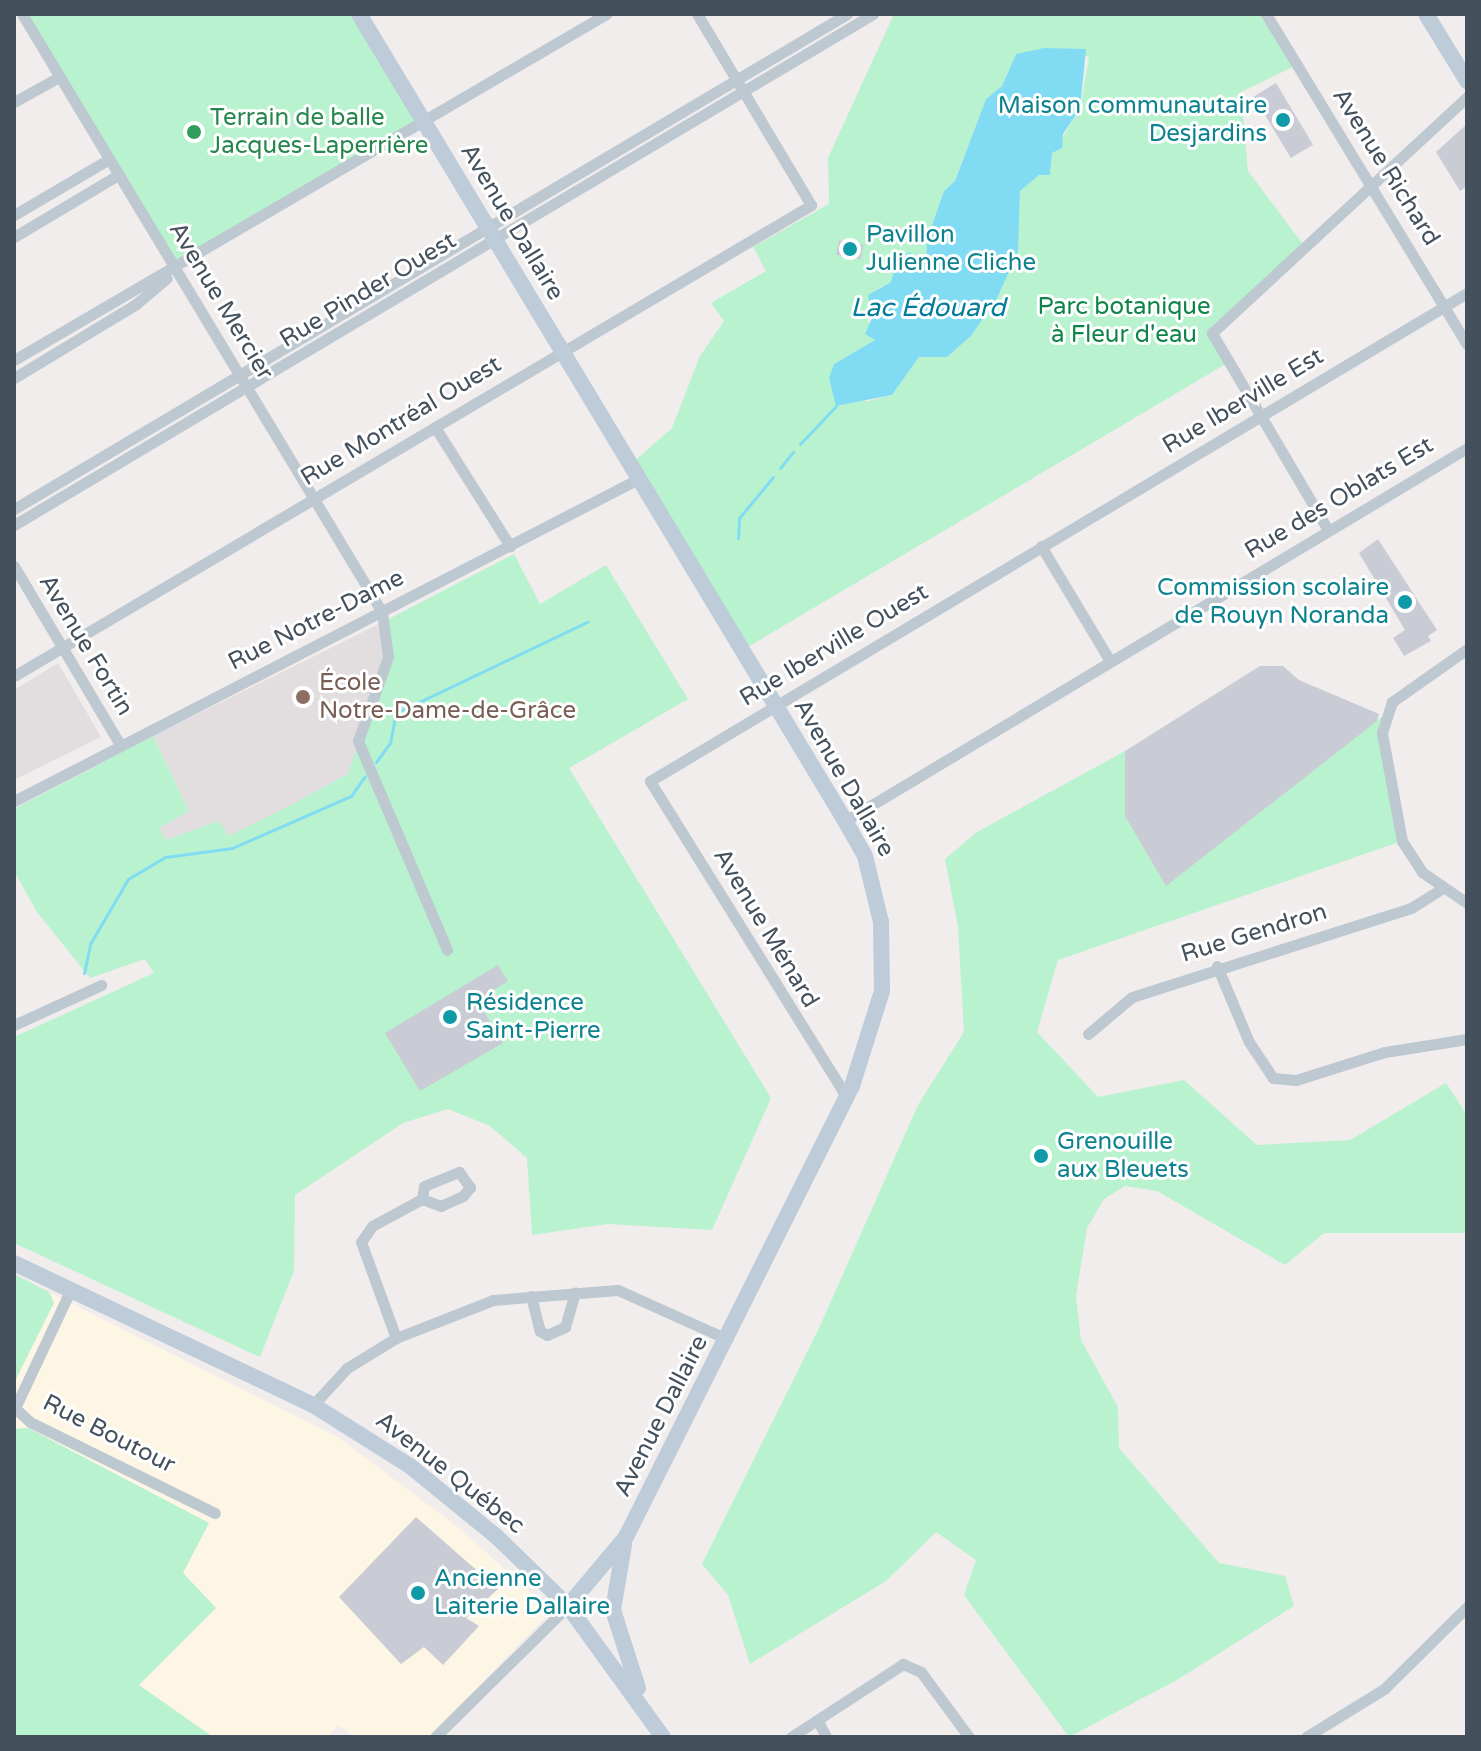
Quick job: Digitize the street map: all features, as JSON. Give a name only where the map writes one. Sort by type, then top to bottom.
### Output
[{"type":"street","name":"Avenue Mercier","points":[[22,14],[382,612]]},
{"type":"street","points":[[14,360],[127,291],[176,270],[606,14]]},
{"type":"street","points":[[697,14],[744,93]]},
{"type":"street","name":"Rue Pinder Ouest","points":[[14,525],[247,387],[736,80],[847,14]]},
{"type":"street","name":"Rue Pinder Ouest","points":[[14,509],[239,374],[744,93],[873,14]]},
{"type":"street","name":"Avenue Richard","points":[[1266,14],[1467,344]]},
{"type":"street","points":[[1426,14],[1467,81]]},
{"type":"street","name":"Avenue Dallaire","points":[[366,16],[423,121],[845,821],[873,879],[884,955],[871,1038],[846,1096],[626,1537],[568,1606],[435,1737]]},
{"type":"street","points":[[14,102],[59,77]]},
{"type":"street","name":"Rue Montréal Ouest","points":[[14,676],[811,205],[744,93]]},
{"type":"street","points":[[1328,530],[1212,333],[1467,97]]},
{"type":"street","points":[[14,215],[109,159]]},
{"type":"street","points":[[14,237],[118,175]]},
{"type":"street","points":[[14,378],[136,304],[176,270]]},
{"type":"street","name":"Rue Iberville Est","points":[[1041,546],[1467,293]]},
{"type":"street","points":[[435,427],[510,546]]},
{"type":"street","name":"Rue des Oblats Est","points":[[845,821],[1467,448]]},
{"type":"street","name":"Rue Notre-Dame","points":[[14,801],[638,479]]},
{"type":"street","points":[[1041,546],[1110,661]]},
{"type":"street","name":"Rue Iberville Ouest","points":[[650,781],[1041,546]]},
{"type":"street","name":"Avenue Fortin","points":[[14,566],[121,746]]},
{"type":"street","points":[[382,612],[388,657],[358,741],[447,950]]},
{"type":"street","points":[[1467,649],[1392,702],[1382,733],[1402,841],[1441,889],[1467,903]]},
{"type":"street","name":"Avenue Ménard","points":[[650,781],[846,1096]]},
{"type":"street","name":"Rue Gendron","points":[[1088,1034],[1132,997],[1217,966],[1411,908],[1441,889]]},
{"type":"street","points":[[1217,966],[1249,1042],[1269,1074],[1283,1079],[1385,1052],[1467,1039]]},
{"type":"street","points":[[14,1025],[101,985]]},
{"type":"street","points":[[396,1338],[361,1242],[372,1226],[422,1199]]},
{"type":"street","name":"Avenue Québec","points":[[14,1263],[313,1405],[451,1498],[568,1606],[641,1701],[663,1737]]},
{"type":"street","name":"Rue Boutour","points":[[71,1289],[15,1408],[30,1422],[215,1513]]},
{"type":"street","points":[[313,1405],[347,1368],[396,1338],[475,1305],[531,1296],[575,1292],[635,1295],[727,1339]]},
{"type":"street","points":[[531,1296],[540,1331],[547,1335],[565,1327],[575,1292]]},
{"type":"street","points":[[626,1537],[613,1610],[641,1701]]},
{"type":"street","points":[[1306,1737],[1384,1689],[1467,1607]]},
{"type":"street","points":[[793,1737],[903,1664],[921,1672],[969,1737]]},
{"type":"street","points":[[818,1721],[826,1737]]},
{"type":"shaded area","name":"École Notre-Dame-de-Grâce","points":[[383,622],[388,657],[348,775],[229,837],[218,821],[166,840],[159,828],[189,811],[153,736]]},
{"type":"shaded area","points":[[58,663],[101,737],[14,780],[14,690]]},
{"type":"shaded area","points":[[49,1292],[339,1438],[459,1528],[551,1611],[429,1737],[354,1737],[338,1725],[327,1737],[213,1737],[139,1685],[216,1608],[183,1573],[209,1523],[28,1428],[14,1429],[14,1383],[53,1298]]},
{"type":"green space","points":[[23,14],[354,14],[418,120],[175,265]]},
{"type":"green space","name":"Parc botanique à Fleur d'eau","points":[[894,14],[1266,14],[1297,65],[1241,92],[1248,171],[1305,247],[1212,332],[1229,362],[741,651],[630,465],[672,428],[700,356],[724,321],[711,303],[766,271],[753,247],[829,204],[828,158]],"holes":[[[1059,48],[1089,57],[1080,109],[1052,154],[1050,174],[1039,175],[1019,191],[1017,252],[997,297],[971,336],[947,357],[919,357],[892,395],[869,401],[834,399],[834,364],[875,340],[868,321],[877,289],[891,282],[908,258],[926,262],[927,239],[944,191],[955,181],[986,99],[1002,86],[1016,54]]]},
{"type":"green space","points":[[514,554],[540,604],[606,565],[688,699],[569,768],[771,1098],[712,1230],[608,1224],[532,1235],[527,1158],[490,1126],[448,1109],[403,1123],[295,1195],[294,1271],[260,1357],[14,1243],[14,1037],[154,973],[145,959],[90,978],[37,912],[14,871],[14,809],[153,736],[189,811],[159,828],[166,840],[218,821],[229,836],[285,808],[348,774],[388,657],[383,622]]},
{"type":"green space","points":[[1384,715],[1402,841],[1058,960],[1037,1032],[1098,1097],[1184,1080],[1257,1145],[1350,1140],[1446,1083],[1467,1115],[1467,1233],[1324,1233],[1285,1265],[1157,1191],[1125,1186],[1104,1199],[1087,1228],[1076,1296],[1081,1340],[1118,1407],[1119,1448],[1219,1563],[1285,1576],[1294,1606],[1177,1680],[1069,1737],[964,1595],[976,1560],[936,1532],[886,1581],[750,1664],[728,1595],[702,1564],[820,1326],[918,1105],[964,1032],[958,927],[945,859],[977,832],[1125,751],[1125,816],[1166,885]]},
{"type":"green space","points":[[14,1274],[49,1292],[54,1303],[14,1383]]},
{"type":"green space","points":[[28,1428],[209,1523],[183,1573],[216,1608],[139,1685],[213,1737],[14,1737],[14,1429]]},
{"type":"water","name":"Lac Édouard","points":[[1044,48],[1086,49],[1080,109],[1063,134],[1062,148],[1052,153],[1050,175],[1039,175],[1020,191],[1018,252],[997,298],[971,336],[947,357],[919,357],[892,395],[836,406],[829,378],[834,364],[875,340],[865,334],[879,301],[869,302],[868,295],[891,282],[896,264],[909,252],[926,262],[927,239],[944,191],[955,181],[986,99],[1002,86],[1016,54]]},
{"type":"building","name":"Maison communautaire Desjardins","points":[[1276,83],[1313,145],[1291,158],[1254,96]]},
{"type":"building","points":[[1467,124],[1467,186],[1460,191],[1436,152]]},
{"type":"building","name":"Pavillon Julienne Cliche","points":[[839,240],[864,245],[861,259],[836,255]]},
{"type":"building","name":"Commission scolaire de Rouyn Noranda","points":[[1378,539],[1437,630],[1428,636],[1431,641],[1404,656],[1393,638],[1405,630],[1359,553]]},
{"type":"building","points":[[1260,666],[1283,666],[1299,680],[1379,714],[1377,721],[1166,886],[1125,816],[1125,751]]},
{"type":"building","name":"Résidence Saint-Pierre","points":[[498,965],[508,981],[477,1000],[503,1043],[420,1091],[385,1033]]},
{"type":"building","name":"Ancienne Laiterie Dallaire","points":[[416,1517],[498,1589],[466,1618],[479,1626],[443,1665],[424,1647],[401,1664],[339,1597]]},
{"type":"waterway","points":[[800,444],[836,406]]},
{"type":"waterway","points":[[780,468],[793,452]]},
{"type":"waterway","points":[[738,538],[739,518],[773,477]]},
{"type":"waterway","points":[[376,762],[390,743],[396,713],[587,622]]},
{"type":"waterway","points":[[84,973],[90,944],[128,879],[165,857],[232,848],[351,796],[365,776]]},
{"type":"place","name":"Maison communautaire Desjardins","points":[[1283,120]]},
{"type":"place","name":"Terrain de balle Jacques-Laperrière","points":[[194,132]]},
{"type":"place","name":"Pavillon Julienne Cliche","points":[[850,249]]},
{"type":"place","name":"Commission scolaire de Rouyn Noranda","points":[[1405,602]]},
{"type":"place","name":"École Notre-Dame-de-Grâce","points":[[303,697]]},
{"type":"place","name":"Résidence Saint-Pierre","points":[[450,1017]]},
{"type":"place","name":"Grenouille aux Bleuets","points":[[1041,1156]]},
{"type":"place","name":"Ancienne Laiterie Dallaire","points":[[418,1593]]}]
